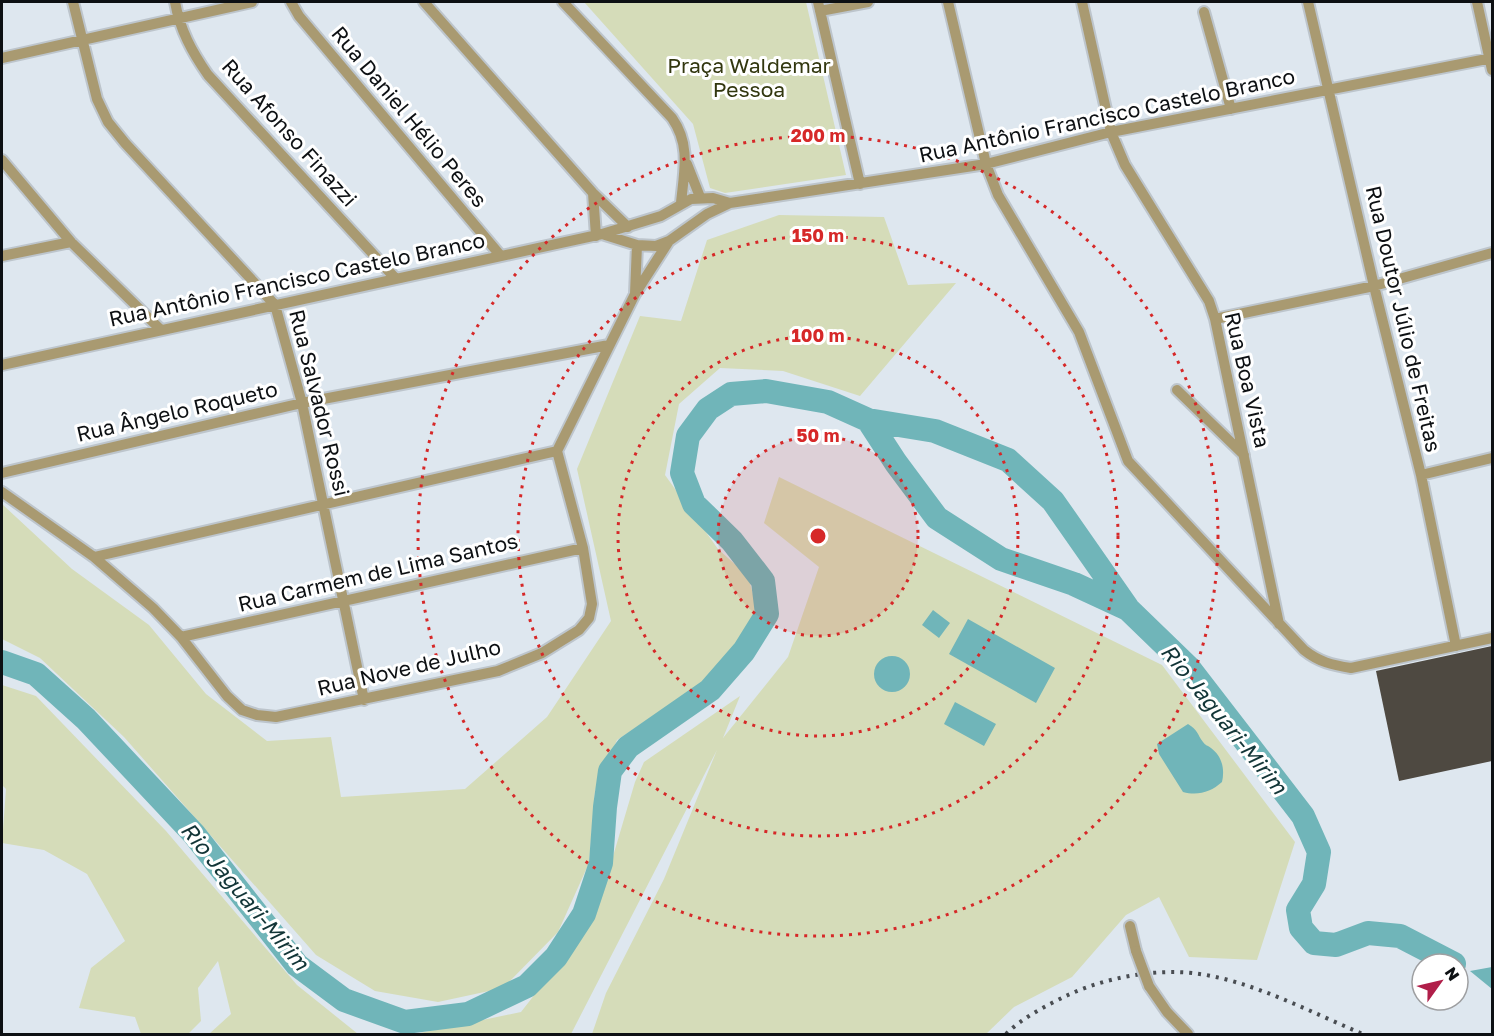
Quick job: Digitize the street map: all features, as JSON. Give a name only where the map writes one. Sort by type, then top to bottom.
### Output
[{"type":"street","name":"Rua Salvador Rossi","points":[[73,2],[97,99],[108,122],[275,304],[302,404],[364,700]]},
{"type":"street","name":"Rua Afonso Finazzi","points":[[175,2],[178,19],[190,49],[208,75],[396,279]]},
{"type":"street","points":[[2,58],[252,2]]},
{"type":"street","name":"Rua Daniel Hélio Peres","points":[[291,2],[299,16],[500,255]]},
{"type":"street","points":[[424,2],[593,193],[628,227]]},
{"type":"street","points":[[562,2],[672,118],[684,140],[685,161],[681,203]]},
{"type":"street","points":[[860,184],[819,6],[868,2]]},
{"type":"street","points":[[948,2],[986,165],[998,195],[1079,332],[1128,461],[1304,650],[1315,659],[1351,668],[1492,638]]},
{"type":"street","name":"Rua Boa Vista","points":[[1082,2],[1111,132],[1125,165],[1209,301],[1215,319],[1280,624]]},
{"type":"street","name":"Rua Doutor Júlio de Freitas","points":[[1308,2],[1421,475],[1456,646]]},
{"type":"street","points":[[1477,2],[1492,70]]},
{"type":"street","points":[[1204,12],[1231,109]]},
{"type":"street","name":"Rua Antônio Francisco Castelo Branco","points":[[599,235],[647,247],[669,241],[706,214],[730,203],[986,165],[1111,132],[1491,58]]},
{"type":"street","points":[[2,160],[70,242],[160,329]]},
{"type":"street","points":[[685,161],[700,197]]},
{"type":"street","points":[[593,193],[599,235]]},
{"type":"street","name":"Rua Antônio Francisco Castelo Branco","points":[[2,365],[599,235],[661,216],[691,199],[700,197],[730,203]]},
{"type":"street","points":[[94,556],[557,451],[635,294],[669,241]]},
{"type":"street","points":[[2,256],[70,242]]},
{"type":"street","points":[[635,294],[637,245]]},
{"type":"street","points":[[1215,319],[1374,286],[1492,253]]},
{"type":"street","name":"Rua Ângelo Roqueto","points":[[2,473],[302,404],[609,345]]},
{"type":"street","points":[[1177,390],[1244,455]]},
{"type":"street","name":"Rua Nove de Julho","points":[[2,492],[94,556],[153,608],[181,637],[227,696],[242,710],[257,716],[276,717],[498,671],[542,653],[579,630],[589,618],[592,604],[583,548],[557,451]]},
{"type":"street","points":[[1421,475],[1492,458]]},
{"type":"street","name":"Rua Carmem de Lima Santos","points":[[181,637],[583,548]]},
{"type":"street","points":[[1130,926],[1136,951],[1149,986],[1167,1012],[1188,1035]]},
{"type":"green space","name":"Praça Waldemar Pessoa","points":[[584,2],[806,2],[846,175],[725,193],[710,188],[693,124]]},
{"type":"green space","points":[[779,215],[884,217],[908,285],[956,283],[860,396],[783,371],[720,368],[679,404],[665,475],[718,549],[748,576],[759,616],[712,677],[617,740],[595,791],[589,863],[558,932],[503,988],[438,1002],[375,991],[316,955],[124,737],[40,658],[2,639],[2,504],[72,569],[149,625],[206,694],[267,741],[331,737],[341,797],[465,789],[547,717],[611,621],[577,469],[640,316],[681,321],[707,240]]},
{"type":"green space","points":[[779,477],[1162,665],[1295,842],[1257,960],[1189,957],[1159,897],[1126,915],[1072,977],[1014,1007],[986,1034],[592,1034],[606,993],[664,879],[717,750],[571,1034],[415,1034],[521,1012],[595,917],[635,782],[644,762],[740,696],[723,738],[788,657],[819,567],[764,523]]},
{"type":"green space","points":[[2,685],[36,696],[166,831],[297,985],[358,1034],[209,1034],[231,1014],[218,961],[198,988],[201,1021],[188,1034],[141,1034],[135,1017],[79,1008],[91,968],[125,941],[87,874],[44,850],[2,843],[6,789],[2,785]]},
{"type":"water","points":[[933,610],[950,623],[939,638],[922,625]]},
{"type":"water","points":[[968,619],[1055,668],[1036,703],[949,654]]},
{"type":"water","points":[[892,656],[905,661],[910,674],[905,687],[892,692],[879,687],[874,674],[879,661]]},
{"type":"water","points":[[955,702],[996,724],[984,746],[944,724]]},
{"type":"water","points":[[1188,724],[1218,755],[1223,768],[1222,782],[1209,791],[1183,792],[1159,754],[1157,744]]},
{"type":"water","points":[[1492,967],[1492,989],[1470,971]]},
{"type":"building","points":[[1492,646],[1492,761],[1399,781],[1376,671]]},
{"type":"waterway","name":"Rio Jaguari-Mirim","points":[[2,662],[36,674],[86,719],[194,834],[297,965],[344,1000],[405,1022],[468,1014],[527,986],[556,957],[584,914],[601,863],[610,771],[628,747],[710,690],[744,651],[767,614],[763,581],[732,541],[694,504],[682,473],[688,436],[708,409],[731,394],[766,391],[828,402],[868,420],[896,463],[937,518],[1001,559],[1074,584],[1128,609],[1189,668],[1303,816],[1319,852],[1314,884],[1298,910],[1301,928],[1314,943],[1336,945],[1368,933],[1400,936],[1431,952]]},
{"type":"waterway","points":[[868,420],[935,431],[1008,460],[1053,501],[1127,607]]},
{"type":"railway","points":[[1006,1034],[1035,1012],[1082,989],[1128,976],[1161,972],[1192,973],[1235,982],[1363,1034]]}]
